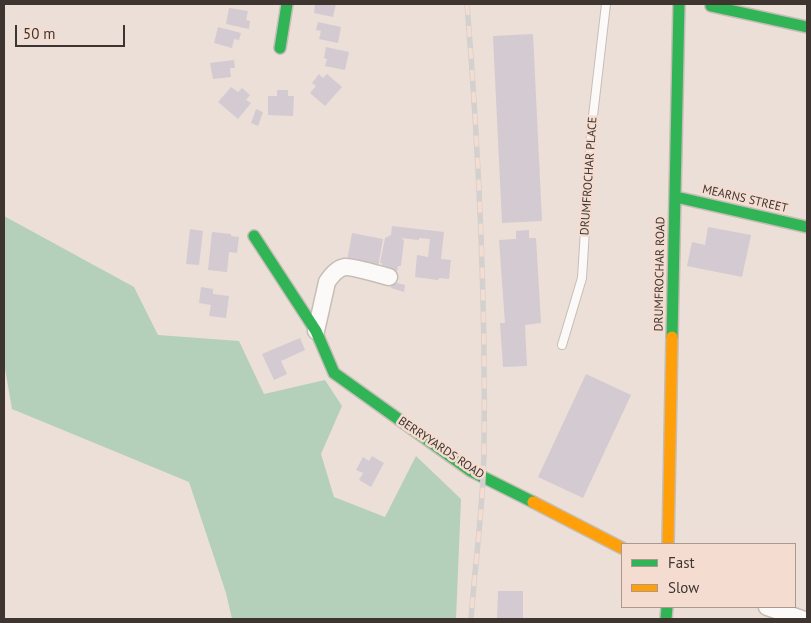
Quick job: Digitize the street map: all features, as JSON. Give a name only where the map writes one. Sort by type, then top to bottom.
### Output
[{"type":"street","points":[[280,48],[287,4]]},
{"type":"street","name":"DRUMFROCHAR ROAD","points":[[668,543],[679,4]]},
{"type":"street","points":[[711,6],[807,27]]},
{"type":"street","name":"MEARNS STREET","points":[[676,196],[807,227]]},
{"type":"street","name":"BERRYYARDS ROAD","points":[[254,236],[316,331],[334,373],[471,471],[621,547]]},
{"type":"street","points":[[316,331],[327,282],[331,276],[345,267],[389,277]]},
{"type":"street","points":[[770,608],[802,619]]},
{"type":"lane","name":"DRUMFROCHAR PLACE","points":[[562,345],[582,278],[591,133],[606,4]]},
{"type":"green space","points":[[4,216],[134,287],[158,335],[239,341],[264,394],[325,380],[342,406],[321,454],[334,497],[385,517],[416,456],[461,499],[456,619],[232,619],[226,593],[189,482],[12,409],[4,363]]},
{"type":"building","points":[[315,4],[336,4],[333,17],[314,13]]},
{"type":"building","points":[[229,8],[248,11],[246,20],[250,21],[249,29],[226,24]]},
{"type":"building","points":[[318,22],[341,27],[338,43],[319,39],[321,31],[316,30]]},
{"type":"building","points":[[218,27],[241,33],[239,40],[234,39],[232,48],[214,43]]},
{"type":"building","points":[[533,34],[542,221],[502,223],[493,36]]},
{"type":"building","points":[[326,47],[349,52],[345,70],[325,66],[327,59],[324,58]]},
{"type":"building","points":[[234,60],[235,68],[230,68],[231,77],[213,79],[210,63]]},
{"type":"building","points":[[319,74],[323,78],[327,74],[342,87],[325,106],[310,93],[316,86],[312,83]]},
{"type":"building","points":[[231,87],[238,92],[242,88],[250,95],[246,100],[251,103],[238,119],[218,102]]},
{"type":"building","points":[[277,90],[288,90],[288,96],[294,96],[293,116],[268,115],[268,96],[277,96]]},
{"type":"building","points":[[256,109],[263,112],[258,126],[251,123]]},
{"type":"building","points":[[392,226],[444,232],[441,259],[451,260],[449,279],[439,278],[438,280],[415,277],[417,255],[428,257],[430,239],[401,238],[404,240],[401,266],[398,266],[397,271],[382,269],[382,263],[380,263],[385,238],[391,235]]},
{"type":"building","points":[[708,227],[751,235],[742,277],[687,266],[692,242],[705,245]]},
{"type":"building","points":[[190,229],[203,231],[199,265],[186,264]]},
{"type":"building","points":[[529,230],[529,238],[536,238],[541,323],[525,325],[527,366],[503,367],[500,323],[505,323],[499,240],[516,239],[516,231]]},
{"type":"building","points":[[212,232],[239,237],[237,253],[229,252],[227,272],[208,270]]},
{"type":"building","points":[[352,233],[383,239],[378,267],[347,261]]},
{"type":"building","points":[[393,282],[405,285],[404,292],[391,288]]},
{"type":"building","points":[[201,287],[213,289],[213,294],[229,296],[226,318],[209,316],[211,305],[199,303]]},
{"type":"building","points":[[300,338],[305,350],[281,361],[287,374],[274,380],[262,354]]},
{"type":"building","points":[[586,374],[631,395],[583,498],[538,477]]},
{"type":"building","points":[[372,456],[384,463],[371,487],[359,480],[363,473],[356,470],[363,457],[369,461]]},
{"type":"building","points":[[498,591],[523,591],[523,619],[497,619]]},
{"type":"railway","points":[[467,4],[481,228],[484,341],[484,453],[471,619]]},
{"type":"traffic: fast","points":[[280,48],[287,4]]},
{"type":"traffic: fast","points":[[672,337],[679,4]]},
{"type":"traffic: fast","points":[[711,6],[807,27]]},
{"type":"traffic: fast","points":[[676,197],[807,227]]},
{"type":"traffic: fast","points":[[254,236],[316,331],[334,373],[471,471],[533,502]]},
{"type":"traffic: fast","points":[[666,619],[667,608]]},
{"type":"traffic: slow","points":[[668,543],[672,337]]},
{"type":"traffic: slow","points":[[533,502],[621,547]]}]
